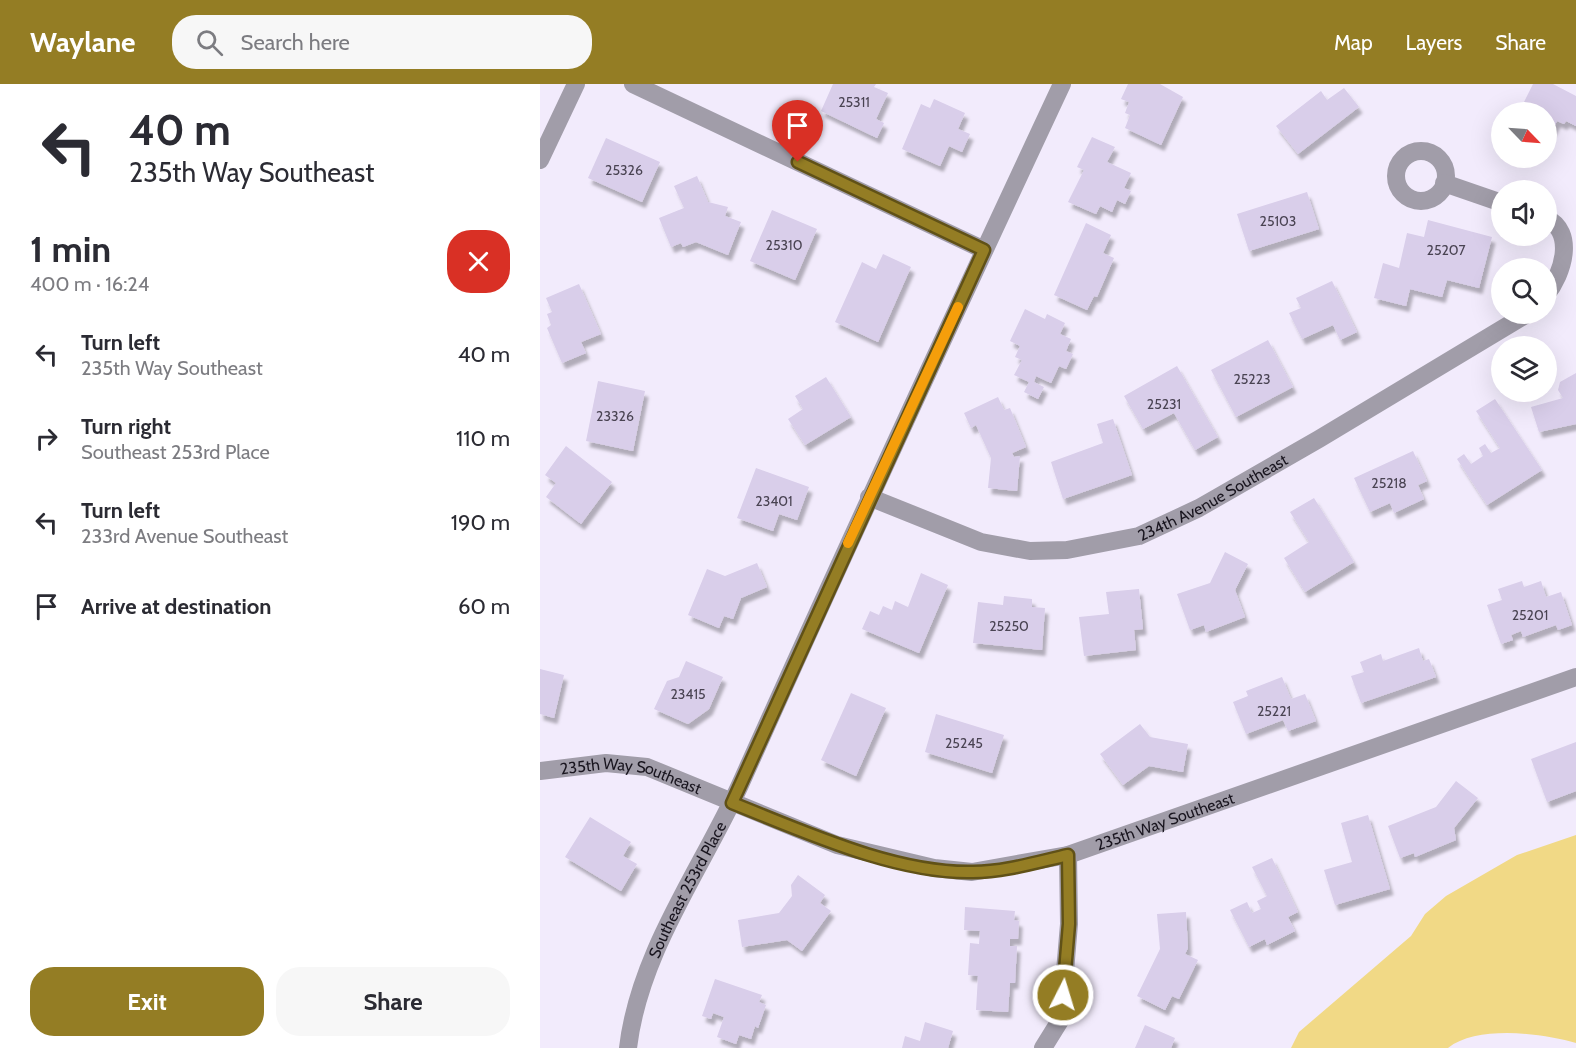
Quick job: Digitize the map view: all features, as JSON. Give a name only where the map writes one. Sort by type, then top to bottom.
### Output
[{"type":"street","points":[[540,160],[576,84]]},
{"type":"street","points":[[633,84],[984,250]]},
{"type":"street","name":"Southeast 253rd Place","points":[[628,1048],[632,1019],[653,958],[732,803],[869,497],[1062,84]]},
{"type":"street","points":[[1444,183],[1491,198]]},
{"type":"street","points":[[1557,225],[1565,243],[1557,278]]},
{"type":"street","name":"234th Avenue Southeast","points":[[869,497],[981,542],[1030,551],[1067,550],[1138,536],[1198,508],[1510,324]]},
{"type":"street","name":"235th Way Southeast","points":[[540,771],[606,763],[647,767],[837,845],[934,868],[972,872],[1068,855],[1576,677]]},
{"type":"street","points":[[1043,1048],[1061,1019],[1069,924],[1068,855]]},
{"type":"shaded area","points":[[1576,835],[1576,1043],[1546,1036],[1510,1033],[1475,1036],[1448,1048],[1291,1048],[1299,1032],[1411,936],[1425,914],[1446,896],[1517,855]]},
{"type":"building","points":[[833,84],[876,84],[874,87],[888,93],[876,119],[884,123],[877,138],[821,111]]},
{"type":"building","points":[[1128,84],[1160,84],[1183,97],[1161,145],[1125,128],[1130,115],[1125,113],[1129,102],[1121,99]]},
{"type":"building","points":[[1533,84],[1553,84],[1576,96],[1576,126],[1566,121],[1564,124],[1557,121],[1557,102],[1524,102]]},
{"type":"building","points":[[1344,88],[1359,107],[1298,154],[1276,126],[1321,91],[1327,100]]},
{"type":"building","points":[[934,99],[965,113],[958,129],[970,134],[962,152],[949,146],[940,166],[902,149],[921,104],[930,108]]},
{"type":"building","points":[[1092,137],[1115,147],[1107,162],[1131,173],[1124,188],[1131,191],[1125,204],[1117,200],[1112,212],[1100,206],[1096,214],[1068,202],[1084,170],[1077,167]]},
{"type":"building","points":[[606,138],[660,162],[642,202],[588,178]]},
{"type":"building","points":[[697,176],[708,202],[728,207],[725,216],[741,222],[728,255],[696,242],[683,247],[681,243],[671,247],[659,218],[684,208],[674,186]]},
{"type":"building","points":[[1307,192],[1319,229],[1249,251],[1237,214]]},
{"type":"building","points":[[772,210],[817,229],[795,280],[750,261]]},
{"type":"building","points":[[1428,220],[1491,237],[1479,288],[1447,280],[1442,297],[1410,289],[1406,306],[1374,298],[1383,263],[1399,268],[1407,233],[1424,237]]},
{"type":"building","points":[[1086,223],[1111,235],[1103,253],[1114,258],[1097,297],[1094,296],[1087,310],[1054,295]]},
{"type":"building","points":[[883,254],[911,267],[878,342],[835,322],[862,262],[876,269]]},
{"type":"building","points":[[1332,281],[1357,332],[1340,340],[1333,325],[1302,339],[1289,313],[1301,308],[1296,298]]},
{"type":"building","points":[[579,284],[601,334],[581,342],[586,353],[562,363],[547,328],[551,325],[547,314],[552,312],[546,298]]},
{"type":"building","points":[[1025,309],[1045,319],[1047,314],[1065,323],[1060,334],[1071,339],[1066,351],[1073,354],[1066,369],[1059,366],[1051,383],[1036,376],[1034,382],[1044,387],[1038,399],[1024,392],[1029,382],[1014,375],[1022,360],[1015,357],[1020,346],[1010,341]]},
{"type":"building","points":[[1268,340],[1293,387],[1236,417],[1211,370]]},
{"type":"building","points":[[1177,366],[1218,437],[1195,450],[1174,413],[1143,429],[1124,396]]},
{"type":"building","points":[[1576,373],[1576,424],[1539,432],[1531,407],[1557,402],[1557,400],[1563,398],[1558,390],[1560,382]]},
{"type":"building","points":[[826,377],[851,417],[805,445],[788,419],[803,409],[795,396]]},
{"type":"building","points":[[598,381],[645,391],[633,451],[586,441]]},
{"type":"building","points":[[998,397],[1004,410],[1010,408],[1026,447],[1012,453],[1014,457],[1020,456],[1017,491],[988,488],[991,458],[976,425],[971,428],[964,413]]},
{"type":"building","points":[[1491,402],[1497,402],[1542,470],[1487,505],[1457,459],[1464,454],[1471,464],[1483,456],[1479,448],[1485,444],[1491,453],[1500,448],[1476,411]]},
{"type":"building","points":[[1113,419],[1132,475],[1063,499],[1051,462],[1103,443],[1097,424]]},
{"type":"building","points":[[566,446],[612,482],[581,524],[546,497],[556,483],[545,475]]},
{"type":"building","points":[[1413,451],[1427,481],[1418,485],[1424,499],[1394,513],[1390,503],[1370,512],[1354,478]]},
{"type":"building","points":[[756,468],[809,487],[797,520],[779,514],[773,531],[737,518]]},
{"type":"building","points":[[1314,498],[1354,562],[1305,592],[1284,558],[1309,542],[1290,512]]},
{"type":"building","points":[[1225,552],[1248,564],[1235,590],[1245,617],[1206,632],[1204,625],[1190,630],[1177,594],[1210,583]]},
{"type":"building","points":[[757,563],[767,587],[741,598],[733,619],[724,616],[719,628],[688,615],[707,569],[725,576]]},
{"type":"building","points":[[921,573],[948,585],[919,653],[862,629],[870,611],[879,615],[883,606],[892,610],[895,601],[908,607]]},
{"type":"building","points":[[1522,581],[1524,587],[1541,581],[1546,597],[1561,592],[1572,625],[1558,630],[1556,625],[1523,637],[1521,631],[1511,635],[1513,640],[1501,644],[1487,605],[1502,600],[1498,589]]},
{"type":"building","points":[[1139,589],[1143,629],[1134,630],[1136,650],[1084,656],[1079,617],[1109,614],[1106,592]]},
{"type":"building","points":[[1004,596],[1032,599],[1032,607],[1045,608],[1042,650],[973,643],[978,602],[1003,605]]},
{"type":"building","points":[[1419,648],[1423,661],[1429,659],[1436,677],[1361,703],[1351,676],[1364,672],[1360,662],[1381,654],[1383,661]]},
{"type":"building","points":[[686,661],[723,677],[709,709],[688,724],[654,709],[667,681],[679,677]]},
{"type":"building","points":[[540,669],[564,675],[554,718],[540,714]]},
{"type":"building","points":[[1282,677],[1291,699],[1305,694],[1316,721],[1288,731],[1283,720],[1246,734],[1233,702],[1248,696],[1246,691]]},
{"type":"building","points":[[851,693],[886,708],[856,776],[821,760]]},
{"type":"building","points":[[936,714],[1004,735],[992,773],[925,752]]},
{"type":"building","points":[[1140,724],[1150,737],[1188,744],[1183,772],[1149,766],[1123,785],[1100,754]]},
{"type":"building","points":[[1576,742],[1576,791],[1547,802],[1531,759]]},
{"type":"building","points":[[1456,781],[1478,798],[1454,828],[1456,840],[1415,857],[1414,853],[1400,858],[1388,826],[1436,807]]},
{"type":"building","points":[[1368,815],[1390,889],[1335,905],[1324,870],[1352,862],[1341,823]]},
{"type":"building","points":[[590,817],[631,842],[623,856],[637,864],[621,891],[565,857]]},
{"type":"building","points":[[1272,858],[1298,912],[1288,917],[1295,931],[1267,945],[1265,939],[1249,947],[1230,910],[1247,902],[1252,913],[1261,909],[1257,901],[1267,896],[1252,867]]},
{"type":"building","points":[[798,875],[825,895],[820,903],[831,911],[802,951],[787,940],[742,947],[738,920],[779,913],[792,896],[791,885]]},
{"type":"building","points":[[965,907],[1015,911],[1014,920],[1019,921],[1018,939],[1010,939],[1010,946],[1017,946],[1015,983],[1010,983],[1008,1012],[976,1010],[978,976],[968,975],[970,943],[979,944],[980,931],[964,930]]},
{"type":"building","points":[[1186,912],[1188,948],[1185,954],[1198,960],[1179,999],[1172,996],[1165,1010],[1137,996],[1160,949],[1157,914]]},
{"type":"building","points":[[715,979],[762,995],[759,1002],[766,1005],[758,1028],[755,1026],[751,1039],[739,1035],[736,1044],[717,1037],[724,1017],[713,1013],[711,1019],[702,1016]]},
{"type":"building","points":[[925,1022],[953,1031],[948,1048],[902,1048],[905,1036],[920,1041]]},
{"type":"building","points":[[1145,1025],[1175,1038],[1171,1048],[1135,1048]]},
{"type":"slow traffic","points":[[848,543],[958,307]]},
{"type":"route","points":[[798,162],[984,250],[869,497],[732,803],[837,845],[878,857],[934,868],[972,872],[1002,869],[1068,855],[1069,924],[1063,995]]}]
